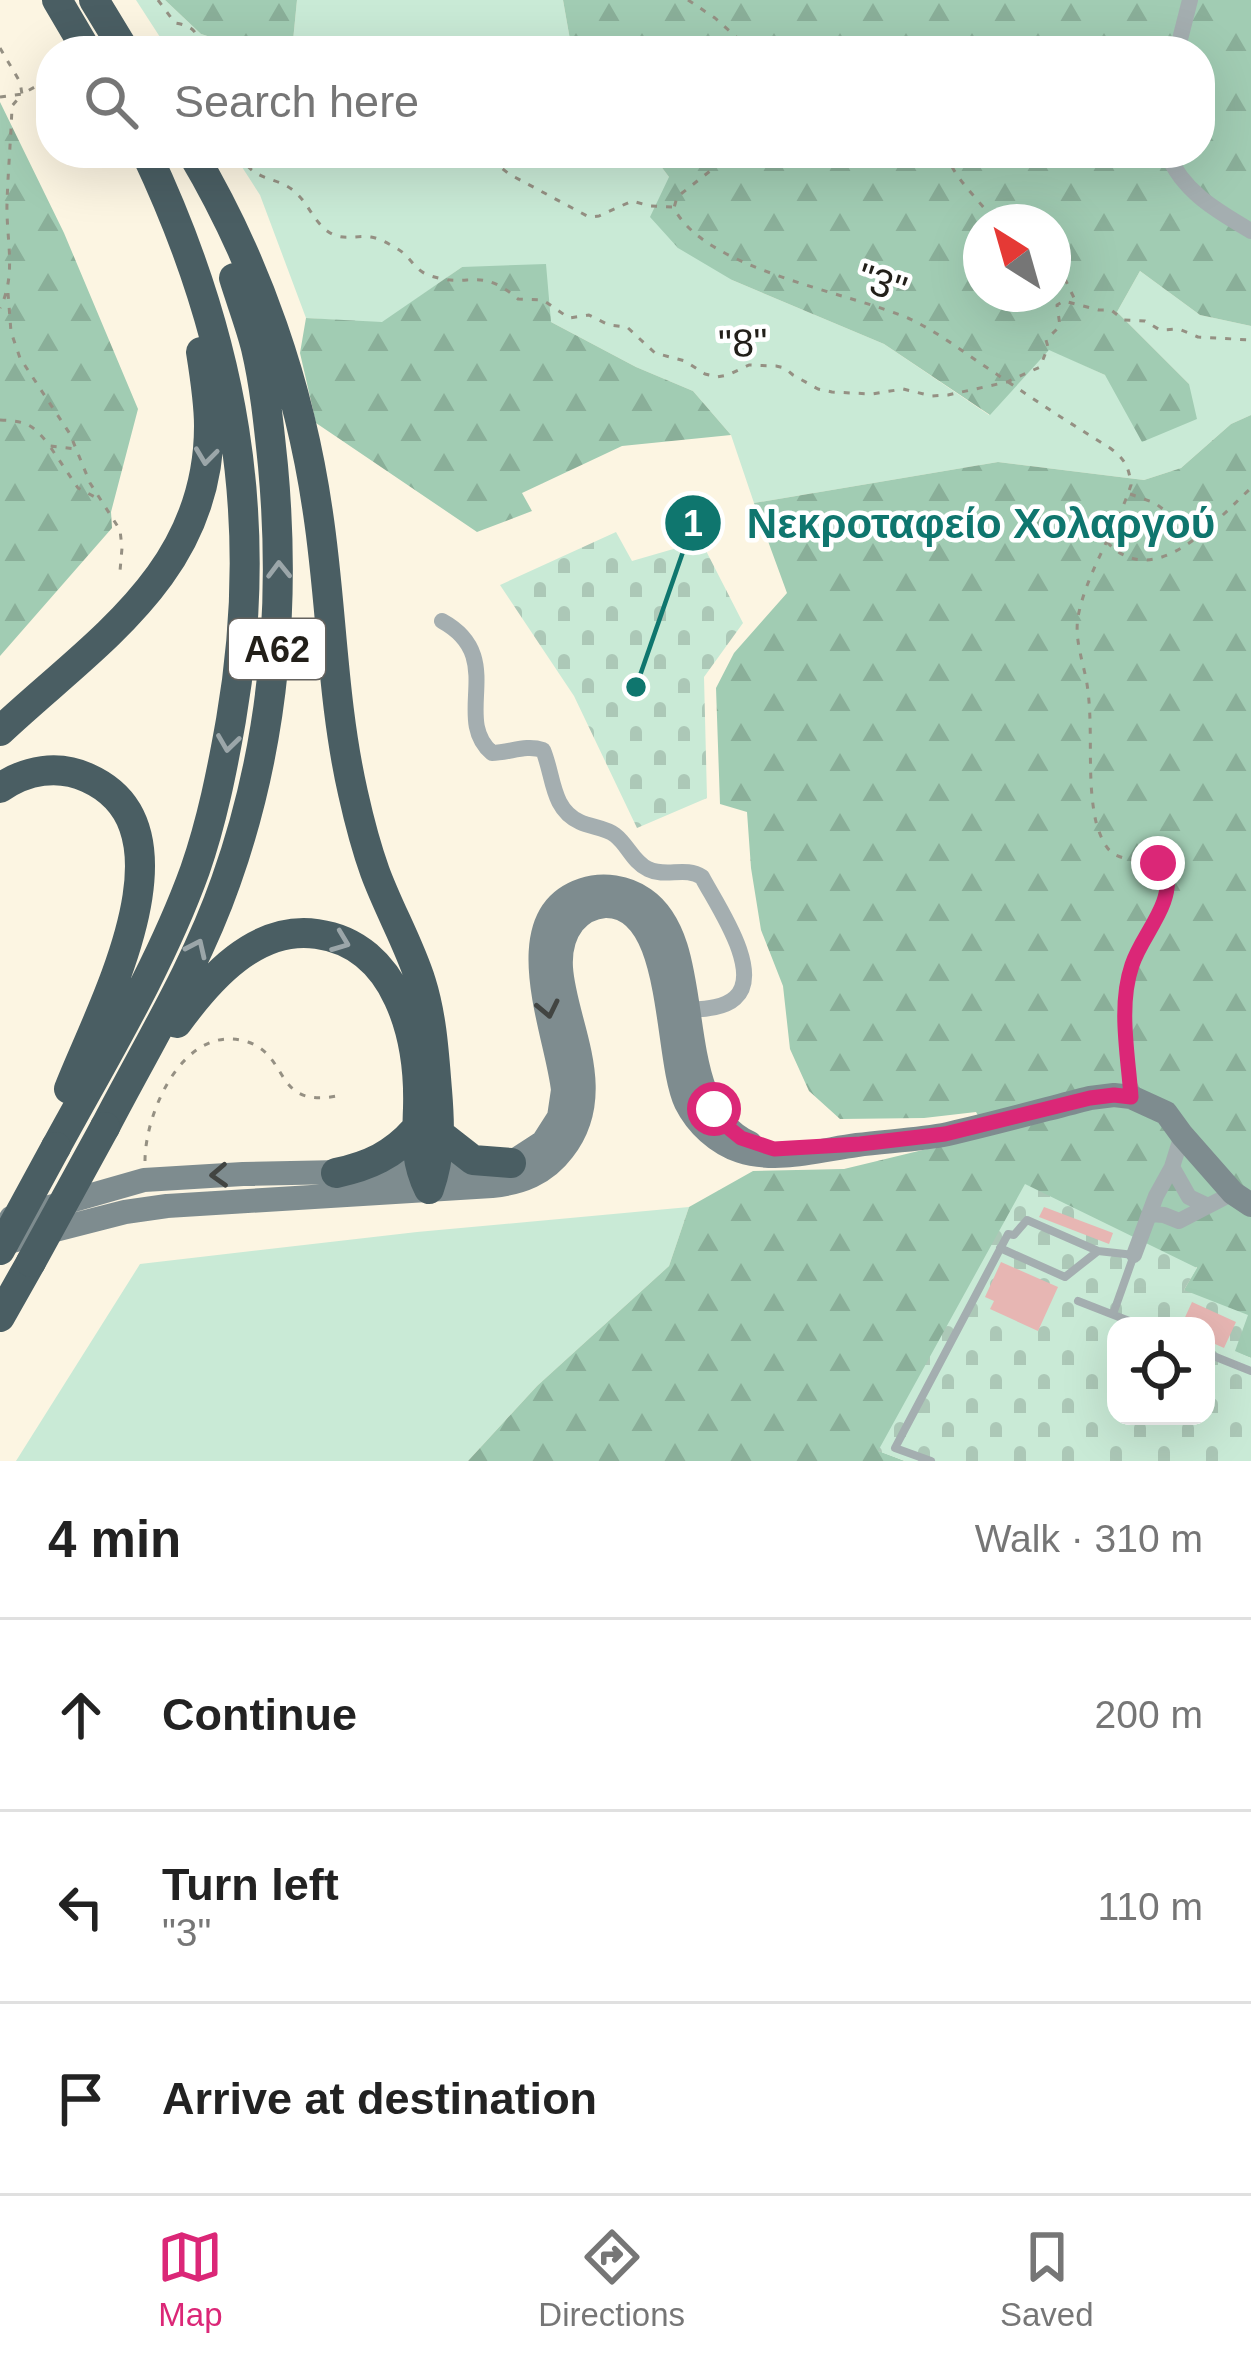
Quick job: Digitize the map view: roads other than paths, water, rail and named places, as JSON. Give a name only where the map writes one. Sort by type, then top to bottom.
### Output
[{"type":"highway","points":[[57,0],[78,36]]},
{"type":"highway","points":[[94,0],[124,36]]},
{"type":"highway","name":"Α62","points":[[0,1247],[139,995],[194,872],[224,769],[240,672],[246,570],[237,442],[218,347],[176,216],[153,168]]},
{"type":"highway","name":"Α62","points":[[0,1317],[163,1020],[226,883],[259,769],[277,657],[277,503],[256,348],[234,277],[188,168]]},
{"type":"highway","points":[[201,168],[252,270],[280,350],[309,459],[334,678],[353,792],[375,871],[422,984],[429,1019],[428,1177]]},
{"type":"highway","points":[[0,731],[136,609],[177,551],[190,523],[209,427],[176,216]]},
{"type":"highway","points":[[0,788],[30,772],[69,772],[89,778],[126,809],[140,855],[130,935],[69,1090],[56,1147]]},
{"type":"highway","points":[[105,1126],[217,974],[258,944],[306,932],[351,943],[388,978],[405,1018],[416,1066],[418,1110],[428,1132],[472,1160],[511,1162]]},
{"type":"highway","points":[[336,1173],[386,1156],[428,1132]]},
{"type":"street","points":[[1182,36],[1190,0]]},
{"type":"street","points":[[1174,168],[1210,207],[1251,231]]},
{"type":"street","points":[[442,621],[458,629],[476,657],[477,732],[483,746],[492,753],[531,746],[543,750],[552,787],[570,818],[614,833],[650,871],[693,871],[702,877],[741,953],[743,987],[734,1000],[720,1006],[678,1011]]},
{"type":"street","points":[[0,1247],[125,1212],[428,1177],[511,1162],[543,1142],[562,1108],[560,1065],[538,956],[544,924],[569,896],[585,889],[620,888],[651,904],[671,933],[678,1011]]},
{"type":"street","points":[[0,1221],[144,1180],[336,1173],[514,1184],[546,1168],[573,1137],[584,1104],[585,1086],[560,959],[567,933],[584,913],[608,906],[633,914],[644,926],[704,1088],[725,1125],[741,1138],[774,1149],[860,1144],[945,1134],[1090,1098],[1131,1097],[1166,1113],[1242,1199]]},
{"type":"street","points":[[1135,1255],[1181,1135]]},
{"type":"street","points":[[1172,1166],[1189,1197],[1206,1205]]},
{"type":"street","points":[[1150,1214],[1179,1221],[1206,1205],[1242,1199]]},
{"type":"lane","points":[[931,1461],[896,1448],[1008,1234],[1014,1235],[1027,1220],[1098,1251],[1135,1255],[1113,1314]]},
{"type":"lane","points":[[1000,1248],[1065,1277],[1098,1251]]},
{"type":"lane","points":[[1078,1300],[1120,1317]]},
{"type":"lane","points":[[1215,1357],[1251,1371]]},
{"type":"place","name":"Νεκροταφείο Χολαργού","points":[[636,687]]}]
